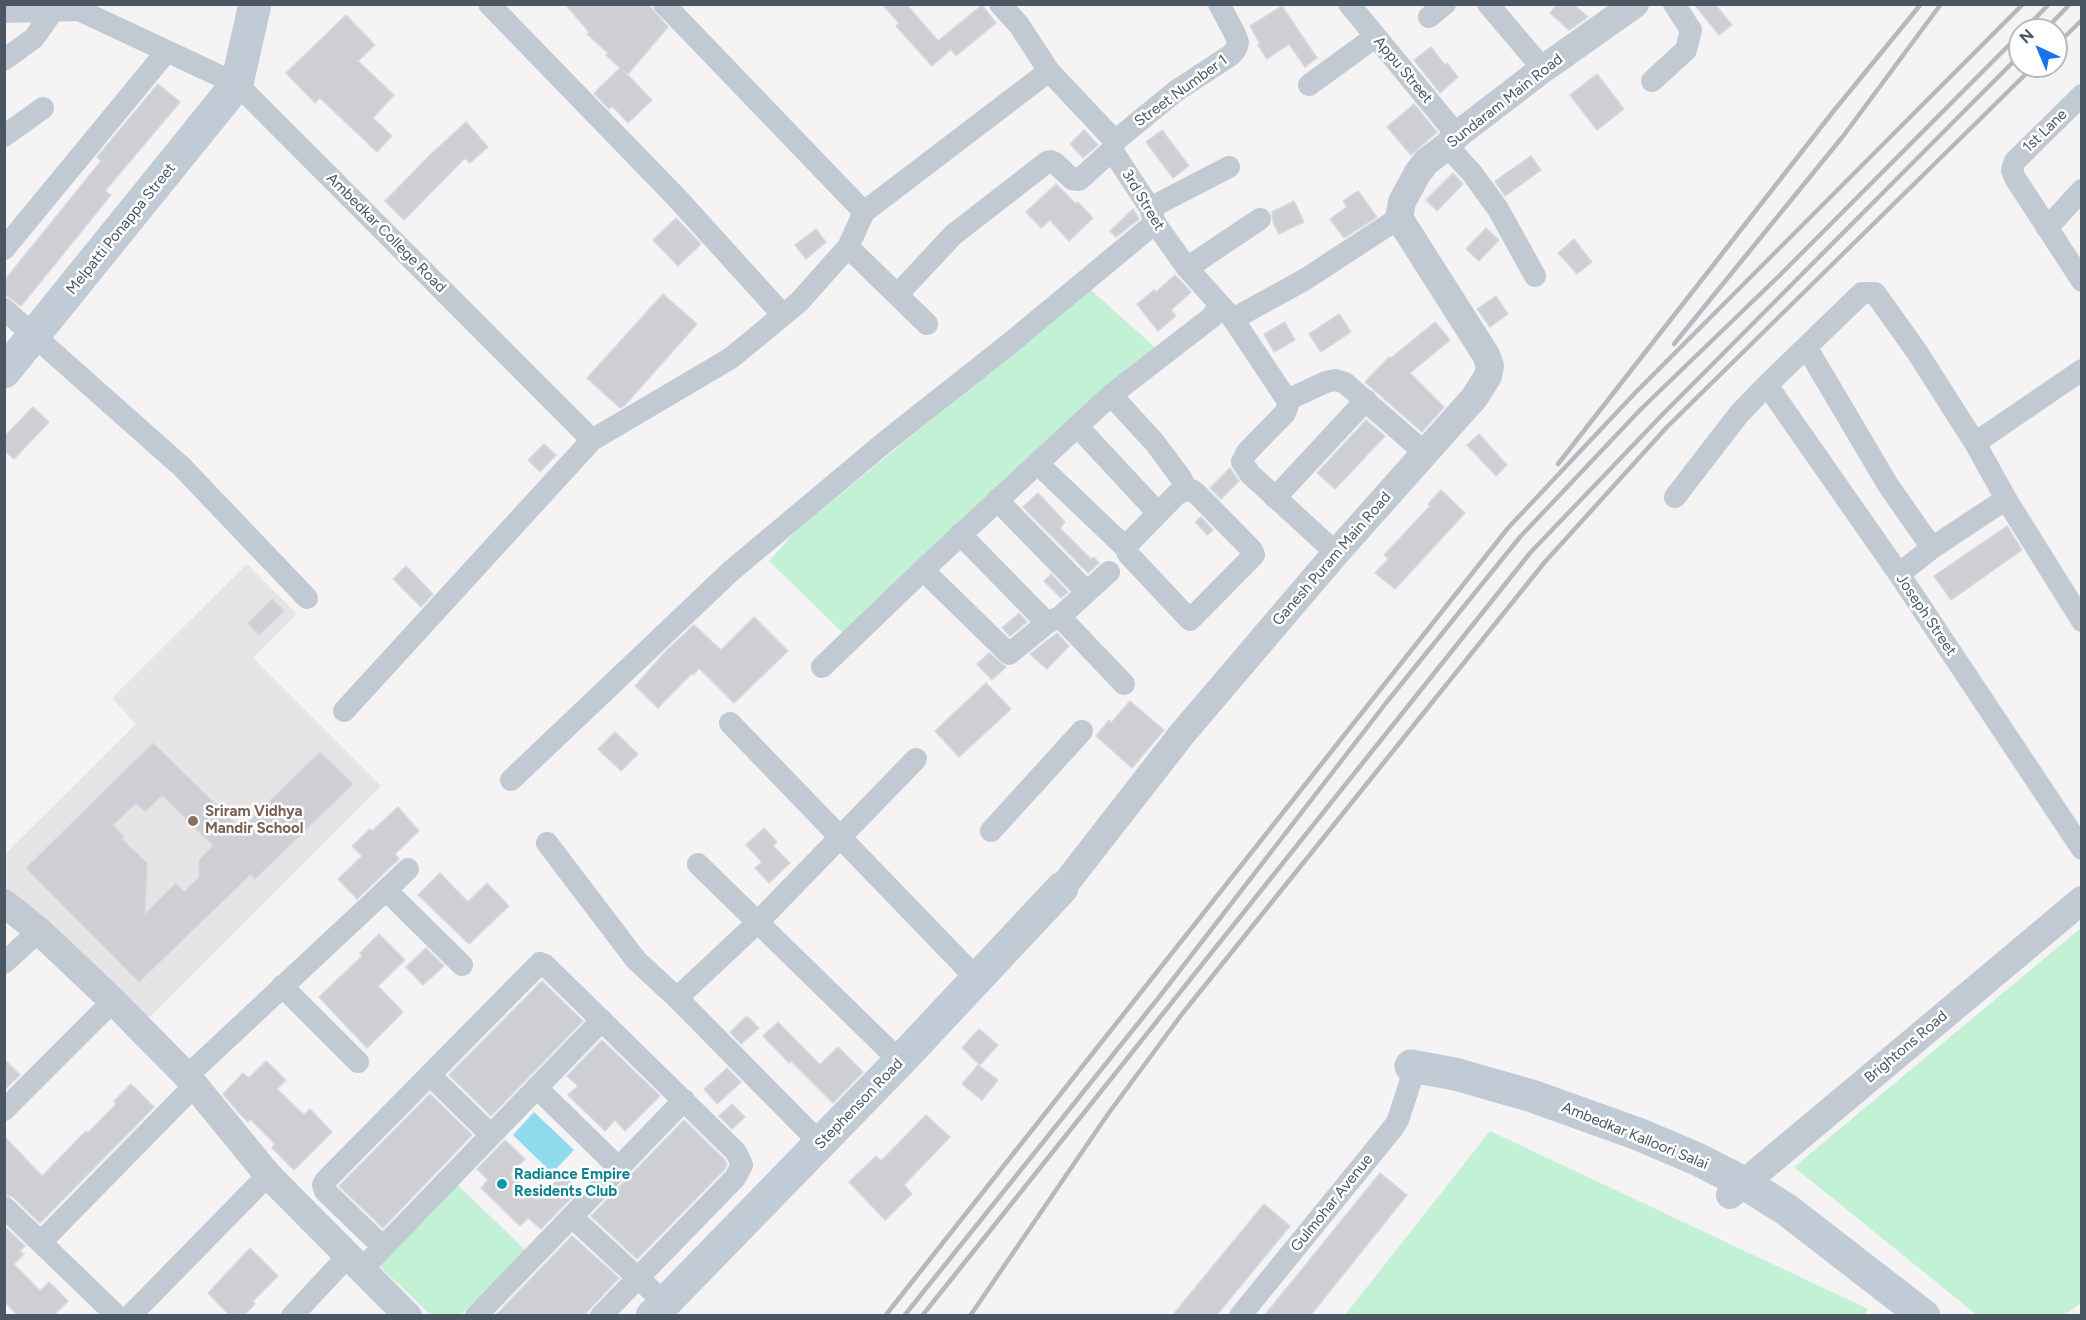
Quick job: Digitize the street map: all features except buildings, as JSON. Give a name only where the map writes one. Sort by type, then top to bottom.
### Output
[{"type":"main road","points":[[237,84],[255,4]]},
{"type":"main road","name":"Melpatti Ponappa Street","points":[[4,372],[237,84]]},
{"type":"main road","name":"Stephenson Road","points":[[658,1309],[821,1144],[978,980],[1062,888]]},
{"type":"main road","name":"Ambedkar Kalloori Salai","points":[[1411,1075],[1465,1094],[1529,1110],[1787,1210],[1924,1316]]},
{"type":"main road","name":"Ambedkar Kalloori Salai","points":[[1737,1189],[1764,1215],[1891,1316]]},
{"type":"street","points":[[489,4],[677,198],[783,315]]},
{"type":"street","points":[[664,4],[864,212]]},
{"type":"street","name":"3rd Street","points":[[1000,4],[1018,25],[1049,71],[1114,146],[1153,216],[1187,268],[1226,311],[1287,400]]},
{"type":"street","name":"Street Number 1","points":[[1114,146],[1176,91],[1231,55],[1236,49],[1238,42],[1232,26],[1219,4]]},
{"type":"street","name":"Appu Street","points":[[1349,4],[1452,140],[1498,209],[1535,276]]},
{"type":"street","points":[[1488,4],[1544,69]]},
{"type":"street","name":"Sundaram Main Road","points":[[1399,218],[1402,202],[1426,162],[1544,69],[1635,4]]},
{"type":"street","points":[[1652,81],[1686,50],[1691,30],[1674,4]]},
{"type":"street","name":"Ambedkar College Road","points":[[4,12],[63,8],[79,10],[237,84],[592,440]]},
{"type":"street","points":[[4,60],[34,38],[63,8]]},
{"type":"street","points":[[1309,85],[1375,36]]},
{"type":"street","points":[[4,249],[167,51]]},
{"type":"street","points":[[344,711],[592,440],[731,358],[799,302],[848,247],[864,212],[1049,71]]},
{"type":"street","name":"1st Lane","points":[[2047,228],[2012,170],[2015,161],[2082,95]]},
{"type":"street","points":[[4,135],[43,108]]},
{"type":"street","points":[[897,295],[953,235],[1047,162],[1055,163],[1075,181],[1080,180],[1114,146]]},
{"type":"street","points":[[511,780],[731,571],[885,442],[1009,344],[1153,216],[1229,167]]},
{"type":"street","points":[[2081,279],[2047,228],[2082,190]]},
{"type":"street","points":[[822,667],[960,534],[1111,395],[1212,317],[1304,280],[1399,218]]},
{"type":"street","name":"Ganesh Puram Main Road","points":[[1062,888],[1182,734],[1336,553],[1482,388],[1490,366],[1399,218]]},
{"type":"street","points":[[1187,268],[1260,219]]},
{"type":"street","points":[[848,247],[927,324]]},
{"type":"street","points":[[1675,497],[1739,414],[1767,384],[1862,293],[1875,292],[1917,352],[1975,443],[2006,499],[2082,621]]},
{"type":"street","points":[[4,309],[182,467],[307,598]]},
{"type":"street","points":[[1807,348],[1888,484],[1932,548]]},
{"type":"street","points":[[1975,443],[2082,370]]},
{"type":"street","points":[[1336,553],[1250,474],[1242,462],[1247,452],[1285,413],[1287,400],[1326,382],[1335,380],[1345,383],[1425,453]]},
{"type":"street","name":"Joseph Street","points":[[1767,384],[1899,574],[2082,849]]},
{"type":"street","points":[[1111,395],[1155,443],[1187,490]]},
{"type":"street","points":[[1275,498],[1366,400]]},
{"type":"street","points":[[1077,426],[1158,513]]},
{"type":"street","points":[[1037,463],[1125,548],[1190,620],[1254,555],[1250,548],[1192,490],[1177,494],[1125,548]]},
{"type":"street","points":[[1899,574],[1932,548],[2006,499]]},
{"type":"street","points":[[998,500],[1086,591]]},
{"type":"street","points":[[960,534],[1055,619],[1063,621],[1124,684]]},
{"type":"street","points":[[923,570],[1005,653],[1009,654],[1055,619],[1109,572]]},
{"type":"street","points":[[730,723],[978,980]]},
{"type":"street","points":[[991,831],[1082,731]]},
{"type":"street","points":[[677,998],[756,924],[916,759]]},
{"type":"street","points":[[547,843],[636,960],[677,998],[821,1144]]},
{"type":"street","points":[[698,864],[756,924],[900,1061]]},
{"type":"street","points":[[40,1242],[282,986],[408,869]]},
{"type":"street","points":[[386,890],[462,965]]},
{"type":"street","name":"Brightons Road","points":[[1737,1189],[2082,900]]},
{"type":"street","points":[[4,903],[39,931],[113,1001],[191,1081],[268,1175],[408,1316]]},
{"type":"street","points":[[4,963],[39,931]]},
{"type":"street","points":[[383,1247],[325,1191],[323,1185],[540,963],[545,965],[684,1100],[736,1152],[742,1165],[735,1179],[601,1316]]},
{"type":"street","points":[[282,986],[358,1062]]},
{"type":"street","points":[[4,1110],[113,1001]]},
{"type":"street","points":[[292,1316],[355,1263],[383,1247],[602,1020]]},
{"type":"street","points":[[430,1075],[491,1136]]},
{"type":"street","name":"Gulmohar Avenue","points":[[1240,1316],[1398,1120],[1411,1075]]},
{"type":"street","points":[[537,1088],[619,1168]]},
{"type":"street","points":[[476,1316],[684,1100]]},
{"type":"street","points":[[130,1316],[268,1175]]},
{"type":"street","points":[[4,1207],[117,1316]]},
{"type":"street","points":[[572,1217],[638,1278],[658,1309]]},
{"type":"shaded area","name":"Sriram Vidhya Mandir School","points":[[247,564],[297,614],[253,658],[381,786],[141,1026],[5,895],[4,855],[136,724],[112,698]]},
{"type":"green space","points":[[1090,289],[1158,350],[845,635],[769,561],[796,531]]},
{"type":"green space","points":[[2081,928],[2082,1302],[2065,1315],[1977,1315],[1794,1167]]},
{"type":"green space","points":[[1490,1131],[1868,1309],[1863,1316],[1345,1315]]},
{"type":"green space","points":[[457,1184],[525,1250],[461,1315],[431,1315],[378,1265]]},
{"type":"water","points":[[534,1112],[574,1150],[552,1173],[513,1135]]},
{"type":"railway","points":[[1558,464],[1832,113],[1921,4]]},
{"type":"railway","points":[[1674,344],[1844,135],[1941,4]]},
{"type":"railway","points":[[885,1316],[1508,528],[1635,393],[2023,4]]},
{"type":"railway","points":[[2036,18],[2049,4]]},
{"type":"railway","points":[[2057,18],[2070,4]]},
{"type":"railway","points":[[2068,33],[2082,20]]},
{"type":"railway","points":[[904,1316],[1160,996],[1386,703],[1520,537],[1641,409],[1780,275],[2008,46]]},
{"type":"railway","points":[[922,1316],[1530,553],[1660,417],[2008,67]]},
{"type":"railway","points":[[970,1316],[1108,1114],[1182,1014],[1544,563],[1667,427],[2022,78]]},
{"type":"place","name":"Sriram Vidhya Mandir School","points":[[193,821]]},
{"type":"place","name":"Radiance Empire Residents Club","points":[[502,1184]]}]
